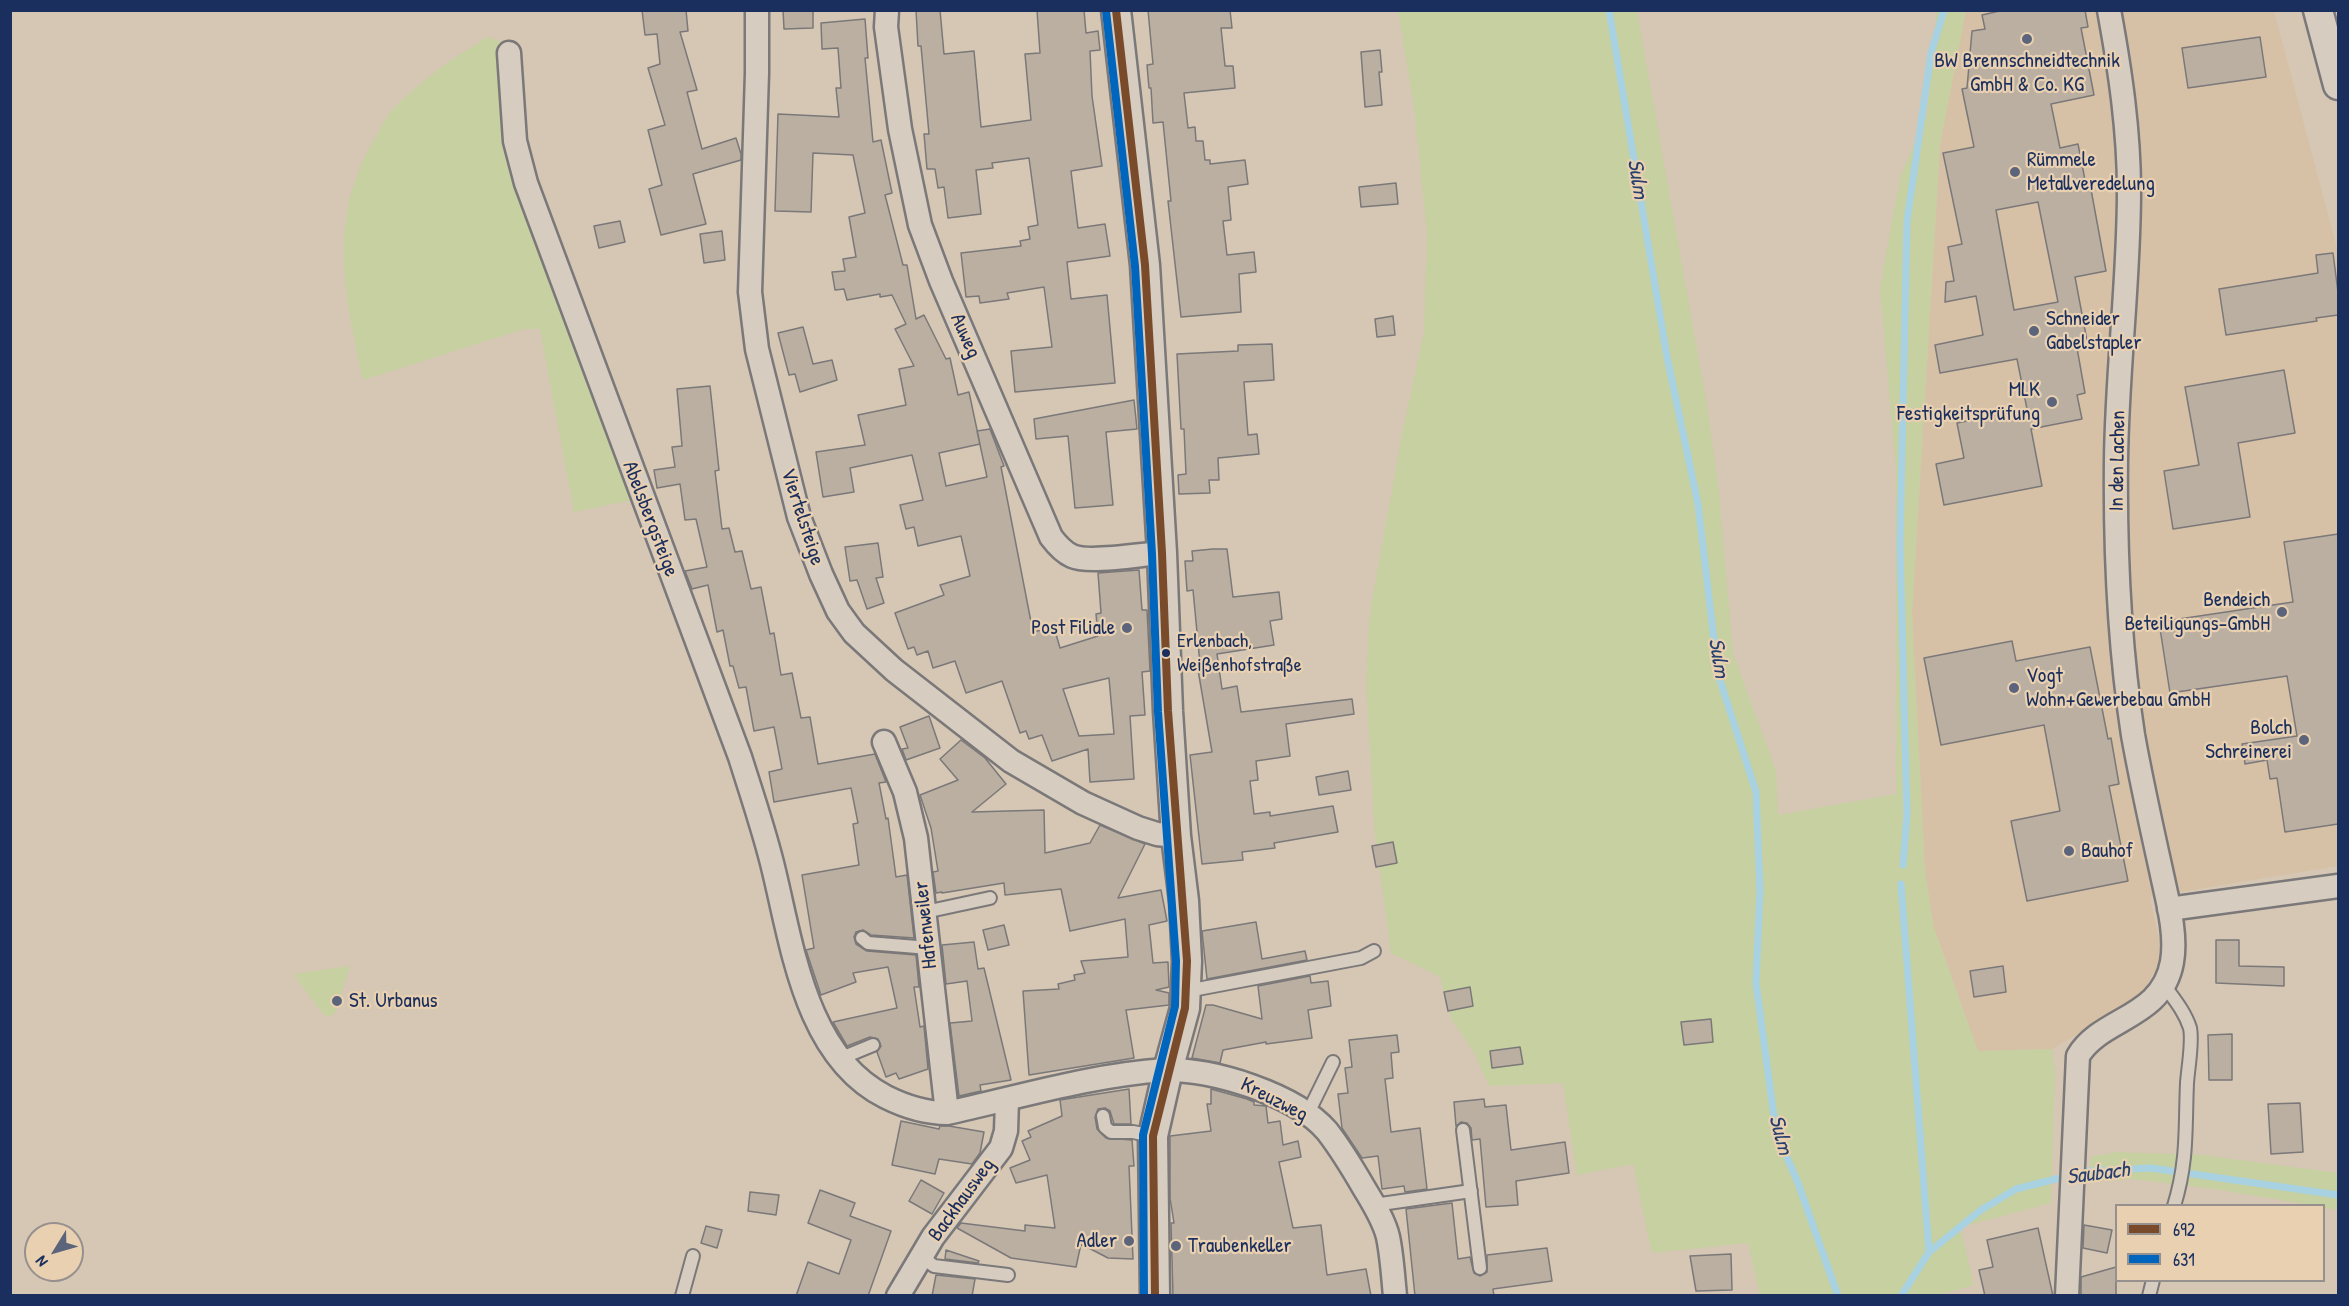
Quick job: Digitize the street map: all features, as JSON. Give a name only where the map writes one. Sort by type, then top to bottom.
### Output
[{"type":"street","name":"Viertelsteige","points":[[757,10],[758,73],[750,292],[757,349],[799,517],[838,611],[854,633],[894,670],[1011,761],[1083,803],[1138,828],[1157,834],[1176,836]]},
{"type":"street","name":"Auweg","points":[[887,10],[886,27],[900,129],[920,225],[941,281],[1051,537],[1060,548],[1074,557],[1087,559],[1162,553]]},
{"type":"street","points":[[1116,10],[1145,265],[1162,553],[1165,652],[1176,836],[1184,901],[1187,991],[1185,1008],[1167,1070],[1154,1136],[1155,1296]]},
{"type":"street","name":"In den Lachen","points":[[2067,1296],[2078,1056],[2085,1044],[2132,1016],[2150,1002],[2164,985],[2172,962],[2169,909],[2133,735],[2124,665],[2117,570],[2116,459],[2129,192],[2121,74],[2109,10]]},
{"type":"street","points":[[2318,10],[2338,85]]},
{"type":"street","name":"Abelsbergsteige","points":[[509,53],[515,141],[526,183],[740,758],[768,846],[802,983],[819,1026],[839,1059]]},
{"type":"street","name":"Hafenweiler","points":[[884,742],[905,792],[916,838],[947,1113]]},
{"type":"street","points":[[2169,909],[2338,886]]},
{"type":"street","points":[[839,1059],[854,1076],[873,1091],[898,1103],[928,1113],[947,1113],[1082,1082],[1167,1070]]},
{"type":"street","name":"Kreuzweg","points":[[1167,1070],[1227,1077],[1263,1091],[1307,1114],[1326,1130],[1374,1205],[1387,1236],[1395,1296]]},
{"type":"street","name":"Backhausweg","points":[[898,1296],[933,1237],[1001,1148],[1006,1131],[1007,1100]]},
{"type":"lane","points":[[925,912],[990,898]]},
{"type":"lane","points":[[862,938],[868,943],[929,948]]},
{"type":"lane","points":[[1187,991],[1361,958],[1374,951]]},
{"type":"lane","points":[[2164,985],[2183,1011],[2190,1030],[2187,1149],[2175,1204]]},
{"type":"lane","points":[[839,1059],[873,1045]]},
{"type":"lane","points":[[1307,1114],[1332,1062]]},
{"type":"lane","points":[[1102,1116],[1106,1127],[1111,1132],[1132,1132],[1154,1136]]},
{"type":"lane","points":[[1463,1130],[1480,1268]]},
{"type":"lane","points":[[1374,1205],[1471,1191]]},
{"type":"lane","points":[[682,1296],[693,1256]]},
{"type":"lane","points":[[922,1257],[934,1266],[1008,1275]]},
{"type":"shaded area","points":[[1965,10],[2274,11],[2338,252],[2338,866],[2150,897],[2159,940],[2160,961],[2142,994],[2123,1008],[2052,1049],[1978,1051],[1934,928],[1925,872],[1912,614],[1940,145]]},
{"type":"green space","points":[[1398,11],[1637,11],[1707,406],[1718,482],[1733,653],[1776,771],[1778,815],[1896,794],[1896,470],[1880,288],[1900,178],[1927,113],[1937,11],[1966,11],[1940,145],[1912,614],[1925,872],[1934,928],[1978,1051],[2052,1049],[2055,1073],[2051,1203],[1960,1227],[1974,1285],[1939,1295],[1760,1295],[1748,1243],[1652,1253],[1633,1164],[1577,1175],[1563,1083],[1489,1086],[1474,1052],[1451,1019],[1440,977],[1391,953],[1375,835],[1366,682],[1370,612],[1403,430],[1424,333],[1427,232],[1414,107]]},
{"type":"green space","points":[[488,37],[501,42],[501,118],[506,142],[632,500],[574,512],[540,329],[524,329],[363,380],[346,288],[344,258],[345,229],[350,199],[359,170],[393,109],[438,70]]},
{"type":"green space","points":[[350,966],[335,1013],[329,1017],[322,1013],[293,974]]},
{"type":"green space","points":[[2116,1152],[2202,1155],[2338,1173],[2338,1210],[2325,1208],[2325,1204],[2304,1204],[2215,1189],[2133,1179],[2089,1182],[2091,1157]]},
{"type":"building","points":[[642,10],[686,10],[688,31],[680,32],[697,90],[687,92],[702,149],[736,138],[741,154],[741,160],[693,174],[706,224],[661,235],[649,189],[662,185],[648,130],[665,125],[648,68],[660,64],[657,34],[645,35]]},
{"type":"building","points":[[783,10],[813,10],[813,28],[784,29]]},
{"type":"building","points":[[916,10],[940,10],[944,54],[974,51],[981,127],[1031,120],[1025,54],[1040,53],[1037,10],[1084,10],[1086,33],[1098,31],[1100,50],[1090,51],[1092,96],[1102,166],[1071,171],[1078,228],[1105,224],[1110,256],[1067,262],[1071,299],[1107,295],[1115,383],[1015,392],[1011,351],[1052,347],[1044,287],[1007,293],[1009,299],[980,303],[979,296],[966,297],[961,253],[1021,246],[1020,241],[1030,239],[1028,227],[1038,225],[1029,158],[992,163],[993,168],[976,170],[981,214],[948,218],[944,187],[938,188],[935,169],[927,169],[924,134],[929,134]]},
{"type":"building","points":[[1148,10],[1230,10],[1232,28],[1221,28],[1225,66],[1233,66],[1235,88],[1184,93],[1188,128],[1195,127],[1196,141],[1203,141],[1205,160],[1210,160],[1210,164],[1245,160],[1248,184],[1228,187],[1231,220],[1223,221],[1227,255],[1254,252],[1256,272],[1239,274],[1241,312],[1181,317],[1168,201],[1171,201],[1163,122],[1153,123],[1151,88],[1149,88],[1147,65],[1153,64]]},
{"type":"building","points":[[2004,10],[2085,10],[2088,27],[2081,28],[2094,95],[2051,104],[2060,148],[2078,144],[2086,185],[2090,184],[2106,271],[2075,277],[2088,346],[2077,348],[2085,393],[2077,395],[2082,419],[2031,429],[2042,486],[1944,505],[1936,464],[1964,458],[1957,423],[2027,409],[2017,359],[1940,373],[1935,345],[1983,335],[1976,296],[1945,302],[1946,282],[1954,281],[1948,247],[1962,244],[1943,153],[1974,147],[1962,89],[1967,88],[1972,31],[1985,29],[1982,15]],"holes":[[[2038,202],[2058,302],[2014,310],[1996,210]]]},
{"type":"building","points":[[865,19],[868,58],[865,58],[873,142],[881,140],[892,193],[885,195],[903,265],[907,265],[916,319],[924,315],[946,359],[950,358],[958,395],[969,392],[977,431],[990,429],[1004,466],[1001,467],[1033,632],[1054,627],[1060,648],[1098,636],[1096,614],[1101,613],[1098,573],[1139,570],[1142,610],[1147,610],[1150,671],[1142,672],[1145,715],[1130,716],[1134,779],[1090,782],[1088,749],[1052,761],[1042,735],[1029,739],[1026,731],[1020,733],[1002,681],[966,693],[955,661],[933,668],[928,651],[917,655],[914,647],[908,649],[895,613],[944,595],[940,585],[970,576],[961,536],[918,546],[914,527],[906,529],[900,505],[923,500],[912,455],[850,468],[854,492],[823,497],[816,452],[865,445],[858,415],[906,405],[899,369],[914,366],[895,329],[906,324],[892,295],[880,297],[880,294],[847,300],[844,289],[835,290],[832,272],[845,271],[843,259],[856,257],[849,217],[865,213],[853,155],[813,153],[811,212],[775,211],[778,114],[839,117],[836,88],[841,88],[838,48],[822,49],[821,23]],"holes":[[[980,444],[987,477],[946,486],[939,453]],[[1109,678],[1114,734],[1079,736],[1063,689]]]},
{"type":"building","points":[[2260,37],[2266,77],[2188,88],[2182,48]]},
{"type":"building","points":[[1380,50],[1382,105],[1365,107],[1361,52]]},
{"type":"building","points":[[1396,183],[1398,204],[1361,207],[1359,187]]},
{"type":"building","points":[[620,221],[625,242],[599,248],[594,226]]},
{"type":"building","points":[[722,231],[725,260],[704,263],[700,234]]},
{"type":"building","points":[[2333,253],[2338,292],[2338,315],[2316,318],[2317,321],[2226,335],[2219,289],[2318,273],[2316,255]]},
{"type":"building","points":[[1393,316],[1395,335],[1377,337],[1375,319]]},
{"type":"building","points":[[803,327],[813,364],[832,360],[837,380],[800,392],[795,374],[789,375],[778,333]]},
{"type":"building","points":[[1272,344],[1274,380],[1244,382],[1248,435],[1257,434],[1259,454],[1218,458],[1219,480],[1209,480],[1210,493],[1179,494],[1178,475],[1186,474],[1177,354],[1238,351],[1238,345]]},
{"type":"building","points":[[2284,370],[2295,433],[2238,443],[2250,517],[2173,529],[2164,471],[2199,465],[2185,387]]},
{"type":"building","points":[[710,386],[719,470],[715,471],[722,529],[729,528],[735,552],[742,551],[751,589],[761,587],[770,634],[774,633],[781,675],[792,673],[801,718],[810,717],[818,764],[875,754],[886,782],[879,783],[886,819],[888,818],[896,877],[907,875],[914,938],[871,935],[863,930],[856,932],[854,937],[856,944],[867,951],[916,955],[919,987],[914,987],[920,1027],[924,1026],[928,1069],[899,1079],[896,1073],[886,1077],[877,1052],[881,1046],[878,1039],[870,1037],[847,1046],[833,1022],[897,1008],[888,967],[853,973],[856,982],[821,995],[806,950],[814,948],[802,875],[859,865],[853,824],[858,823],[851,788],[774,802],[769,772],[782,769],[774,727],[754,731],[746,687],[739,688],[733,666],[730,666],[723,630],[717,632],[708,585],[692,589],[685,571],[707,567],[696,519],[685,520],[680,484],[657,488],[654,470],[675,467],[672,447],[682,446],[677,389]]},
{"type":"building","points":[[1134,400],[1137,429],[1106,432],[1113,505],[1075,508],[1068,436],[1036,439],[1034,419]]},
{"type":"building","name":"Bendeich Beteiligungs-GmbH","points":[[2338,534],[2338,824],[2285,832],[2277,778],[2270,779],[2267,760],[2245,764],[2242,744],[2297,736],[2287,676],[2170,693],[2159,622],[2293,602],[2284,542]]},
{"type":"building","points":[[878,543],[883,577],[876,578],[884,603],[867,609],[857,580],[850,581],[845,547]]},
{"type":"building","points":[[1227,549],[1233,597],[1279,592],[1282,619],[1270,621],[1274,645],[1217,654],[1222,689],[1237,686],[1241,712],[1352,699],[1354,714],[1286,724],[1290,756],[1256,761],[1258,780],[1250,781],[1254,814],[1270,812],[1270,816],[1333,806],[1338,832],[1274,843],[1275,848],[1242,852],[1243,860],[1202,864],[1190,755],[1212,752],[1197,664],[1200,664],[1193,590],[1187,591],[1185,561],[1193,561],[1192,551]]},
{"type":"building","points":[[2012,641],[2016,661],[2090,647],[2119,784],[2109,786],[2128,881],[2027,901],[2011,821],[2060,811],[2044,725],[1941,745],[1924,658]]},
{"type":"building","points":[[929,716],[940,748],[906,760],[902,749],[908,748],[900,727]]},
{"type":"building","points":[[961,740],[985,758],[1006,784],[972,812],[1044,810],[1045,853],[1090,843],[1100,825],[1145,844],[1118,898],[1161,890],[1167,921],[1149,925],[1153,963],[1168,962],[1169,987],[1156,990],[1169,993],[1169,1005],[1126,1010],[1134,1058],[1029,1075],[1023,991],[1059,989],[1058,984],[1075,980],[1074,975],[1085,973],[1081,961],[1128,957],[1125,919],[1070,931],[1061,889],[1005,895],[1004,883],[936,893],[933,872],[938,871],[931,828],[920,795],[958,780],[940,759]]},
{"type":"building","points":[[1348,771],[1351,790],[1319,795],[1316,777]]},
{"type":"building","points":[[1393,842],[1397,863],[1376,867],[1372,846]]},
{"type":"building","points":[[1256,922],[1262,959],[1305,951],[1307,960],[1207,979],[1202,931]]},
{"type":"building","points":[[1004,925],[1009,945],[988,950],[983,930]]},
{"type":"building","points":[[2216,940],[2239,940],[2239,966],[2284,967],[2284,986],[2216,983]]},
{"type":"building","points":[[974,942],[978,969],[984,968],[1011,1080],[980,1085],[981,1091],[959,1096],[950,1023],[972,1021],[967,981],[946,984],[942,945]]},
{"type":"building","points":[[2003,966],[2006,992],[1974,997],[1970,971]]},
{"type":"building","points":[[1310,976],[1311,983],[1328,981],[1331,1006],[1308,1010],[1312,1038],[1266,1044],[1266,1042],[1223,1050],[1220,1063],[1192,1058],[1206,1005],[1262,1019],[1258,986]]},
{"type":"building","points":[[1470,987],[1473,1006],[1448,1011],[1444,992]]},
{"type":"building","points":[[1711,1019],[1713,1042],[1684,1045],[1681,1022]]},
{"type":"building","points":[[2232,1034],[2232,1080],[2209,1080],[2208,1035]]},
{"type":"building","points":[[1397,1035],[1399,1052],[1391,1053],[1393,1078],[1385,1079],[1391,1132],[1420,1128],[1427,1189],[1405,1192],[1404,1186],[1382,1189],[1378,1156],[1362,1158],[1342,1128],[1338,1094],[1348,1093],[1345,1068],[1352,1067],[1349,1040]]},
{"type":"building","points":[[1520,1047],[1523,1064],[1492,1068],[1490,1051]]},
{"type":"building","points":[[1129,1089],[1131,1124],[1114,1124],[1110,1111],[1105,1108],[1098,1109],[1095,1117],[1097,1129],[1106,1138],[1132,1140],[1134,1166],[1129,1166],[1133,1259],[1108,1258],[1081,1244],[1076,1267],[1011,1258],[957,1228],[961,1223],[1025,1231],[1025,1225],[1055,1228],[1047,1175],[1016,1183],[1010,1168],[1030,1160],[1022,1141],[1031,1137],[1028,1131],[1062,1116],[1060,1100]]},
{"type":"building","points":[[1211,1089],[1247,1099],[1254,1102],[1254,1105],[1266,1106],[1268,1123],[1280,1121],[1283,1145],[1298,1141],[1301,1157],[1279,1162],[1293,1228],[1321,1225],[1327,1275],[1366,1269],[1371,1296],[1173,1296],[1171,1223],[1174,1223],[1170,1198],[1170,1136],[1211,1131],[1207,1104],[1211,1104]]},
{"type":"building","points":[[1484,1099],[1485,1107],[1506,1105],[1511,1150],[1565,1142],[1569,1173],[1516,1181],[1518,1205],[1486,1207],[1480,1139],[1472,1140],[1471,1128],[1467,1123],[1461,1122],[1456,1126],[1454,1102]]},
{"type":"building","points":[[2300,1103],[2303,1152],[2271,1154],[2268,1104]]},
{"type":"building","points":[[901,1121],[939,1129],[940,1126],[949,1126],[984,1132],[980,1153],[972,1164],[939,1159],[935,1174],[892,1165]]},
{"type":"building","points":[[921,1180],[944,1193],[932,1214],[909,1201]]},
{"type":"building","points":[[820,1190],[855,1203],[850,1216],[891,1231],[868,1296],[796,1296],[808,1262],[839,1274],[851,1240],[808,1223]]},
{"type":"building","points":[[750,1192],[779,1195],[776,1215],[748,1211]]},
{"type":"building","points":[[1452,1203],[1458,1259],[1470,1257],[1474,1273],[1480,1276],[1487,1272],[1487,1255],[1547,1248],[1552,1281],[1493,1289],[1494,1296],[1415,1296],[1406,1209]]},
{"type":"building","points":[[2084,1225],[2112,1230],[2107,1253],[2083,1248]]},
{"type":"building","points":[[706,1226],[722,1230],[717,1248],[701,1243]]},
{"type":"building","points":[[2038,1228],[2053,1296],[1985,1296],[1979,1270],[1993,1267],[1987,1240]]},
{"type":"building","points":[[946,1250],[979,1261],[978,1263],[945,1259]]},
{"type":"building","points":[[1731,1254],[1732,1290],[1696,1291],[1690,1256]]},
{"type":"building","points":[[2115,1267],[2116,1296],[2081,1296],[2081,1277]]},
{"type":"building","points":[[936,1275],[975,1279],[972,1296],[932,1296]]},
{"type":"waterway","name":"Sulm","points":[[1609,10],[1667,357],[1698,504],[1718,674],[1756,792],[1760,891],[1756,983],[1776,1132],[1798,1183],[1838,1296]]},
{"type":"waterway","points":[[1903,865],[1907,815],[1900,544],[1907,221],[1931,53],[1944,10]]},
{"type":"waterway","points":[[1901,884],[1929,1252]]},
{"type":"waterway","name":"Saubach","points":[[1901,1296],[1929,1252],[1981,1210],[2016,1189],[2088,1171],[2151,1168],[2338,1195]]},
{"type":"transit line","name":"692","points":[[1116,10],[1145,265],[1162,553],[1168,711],[1187,961],[1185,1008],[1153,1136],[1155,1296]]},
{"type":"transit line","name":"631","points":[[1106,11],[1135,266],[1152,554],[1158,712],[1176,961],[1175,1006],[1143,1135],[1144,1296]]},
{"type":"place","name":"BW Brennschneidtechnik GmbH & Co. KG","points":[[2027,39]]},
{"type":"place","name":"Rümmele Metallveredelung","points":[[2015,172]]},
{"type":"place","name":"Schneider Gabelstapler","points":[[2034,331]]},
{"type":"place","name":"MLK Festigkeitsprüfung","points":[[2052,402]]},
{"type":"place","name":"Bendeich Beteiligungs-GmbH","points":[[2282,612]]},
{"type":"place","name":"Post Filiale","points":[[1127,628]]},
{"type":"place","name":"Erlenbach, Weißenhofstraße","points":[[1166,653]]},
{"type":"place","name":"Vogt Wohn+Gewerbebau GmbH","points":[[2014,688]]},
{"type":"place","name":"Bolch Schreinerei","points":[[2304,740]]},
{"type":"place","name":"Bauhof","points":[[2069,851]]},
{"type":"place","name":"St. Urbanus","points":[[337,1001]]},
{"type":"place","name":"Adler","points":[[1129,1241]]},
{"type":"place","name":"Traubenkeller","points":[[1176,1246]]}]
